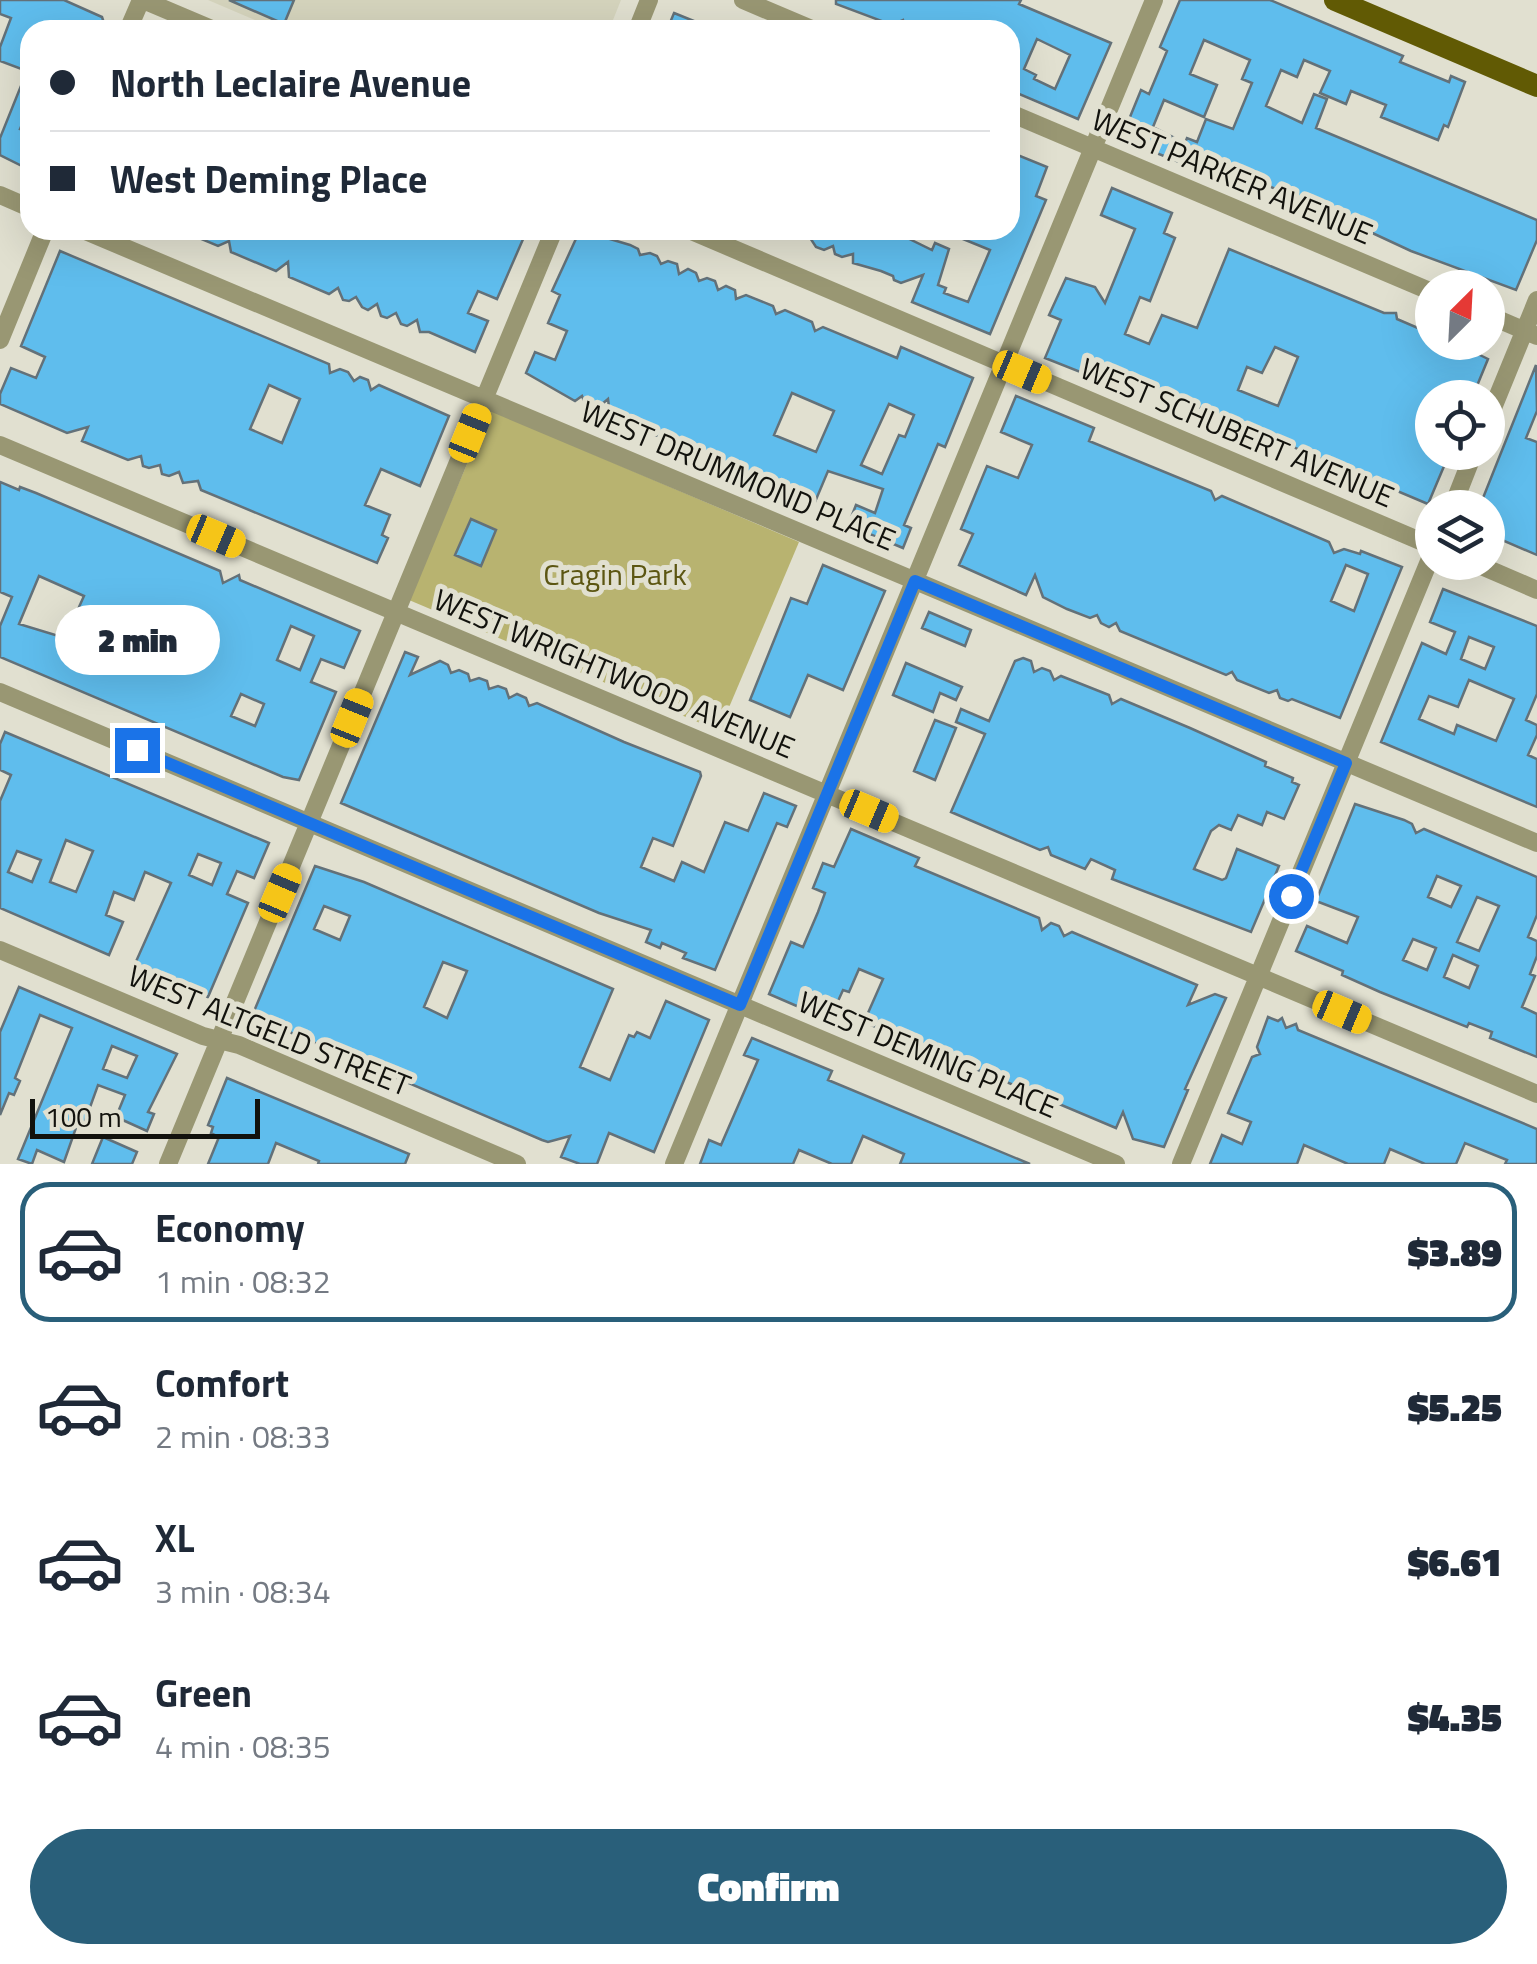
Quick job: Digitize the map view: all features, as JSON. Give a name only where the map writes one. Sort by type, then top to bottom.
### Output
[{"type":"main road","points":[[1335,0],[1537,86]]},
{"type":"street","points":[[142,0],[190,20]]},
{"type":"street","points":[[744,0],[791,20]]},
{"type":"street","points":[[674,1164],[1154,0]]},
{"type":"street","name":"WEST PARKER AVENUE","points":[[1020,117],[1415,285]]},
{"type":"street","points":[[0,340],[42,240]]},
{"type":"street","name":"WEST DRUMMOND PLACE","points":[[107,240],[1537,844]]},
{"type":"street","points":[[168,1164],[550,240]]},
{"type":"street","name":"WEST SCHUBERT AVENUE","points":[[713,240],[1415,539]]},
{"type":"street","points":[[1505,386],[1531,334],[1537,300]]},
{"type":"street","points":[[1505,323],[1531,334]]},
{"type":"street","name":"WEST WRIGHTWOOD AVENUE","points":[[0,445],[1537,1094]]},
{"type":"street","points":[[1505,576],[1537,590]]},
{"type":"street","points":[[1181,1164],[1421,580]]},
{"type":"street","name":"WEST DEMING PLACE","points":[[0,692],[1116,1164]]},
{"type":"street","name":"WEST ALTGELD STREET","points":[[1,953],[239,1045],[517,1164]]},
{"type":"shaded area","points":[[208,0],[621,0],[613,20],[255,20]]},
{"type":"green space","name":"Cragin Park","points":[[490,410],[799,542],[719,731],[409,600]]},
{"type":"building","points":[[0,0],[64,0],[103,20],[20,20],[20,68],[0,61],[0,47],[11,18],[0,14]]},
{"type":"building","points":[[229,0],[294,0],[286,20],[275,20]]},
{"type":"building","points":[[836,0],[1021,0],[1019,4],[1111,43],[1078,119],[1020,94],[1020,20],[879,20],[836,4]],"holes":[[[1037,39],[1070,55],[1055,89],[1024,69]]]},
{"type":"building","points":[[1180,0],[1270,0],[1403,56],[1400,62],[1449,82],[1451,76],[1465,82],[1448,127],[1444,125],[1438,140],[1381,117],[1386,105],[1351,91],[1346,104],[1320,93],[1330,71],[1304,60],[1297,77],[1281,70],[1266,106],[1302,123],[1314,94],[1327,99],[1316,128],[1537,220],[1537,240],[1516,290],[1505,286],[1505,270],[1462,270],[1204,159],[1199,170],[1121,139],[1141,90],[1149,94],[1167,51],[1160,47]],"holes":[[[1204,40],[1250,60],[1242,79],[1252,83],[1233,129],[1206,119],[1197,142],[1187,138],[1185,143],[1153,127],[1164,100],[1204,117],[1217,85],[1190,74]]]},
{"type":"building","points":[[674,13],[692,20],[671,20]]},
{"type":"building","points":[[20,88],[20,165],[0,155],[0,138]]},
{"type":"building","points":[[1020,156],[1047,167],[1036,196],[1046,200],[990,334],[912,302],[923,275],[901,283],[881,271],[853,263],[853,254],[842,257],[835,254],[833,246],[824,250],[811,240],[912,240],[932,250],[935,243],[949,249],[938,285],[946,288],[944,293],[968,302],[990,250],[965,240],[1020,240]]},
{"type":"building","points":[[1112,188],[1172,213],[1164,233],[1175,238],[1150,301],[1140,297],[1125,334],[1149,344],[1162,315],[1197,328],[1229,249],[1384,313],[1396,313],[1397,319],[1415,327],[1415,360],[1488,360],[1479,380],[1415,380],[1415,470],[1442,470],[1434,490],[1415,490],[1415,499],[1118,373],[1113,385],[1045,358],[1061,320],[1049,315],[1066,278],[1095,287],[1105,303],[1135,229],[1101,215]],"holes":[[[1275,347],[1298,357],[1278,406],[1238,390],[1247,367],[1262,373]]]},
{"type":"building","points":[[204,240],[523,240],[497,299],[478,291],[468,313],[488,321],[475,352],[429,332],[420,332],[417,320],[407,326],[401,324],[396,313],[387,318],[381,316],[377,304],[368,310],[356,297],[343,300],[338,288],[329,294],[289,277],[288,262],[276,271],[231,252],[229,241],[218,246]]},
{"type":"building","points":[[575,240],[613,240],[638,249],[640,255],[657,256],[661,264],[677,264],[679,274],[688,269],[696,273],[699,281],[715,281],[718,290],[726,286],[735,290],[736,299],[746,295],[773,306],[776,314],[785,310],[812,322],[815,331],[823,327],[897,358],[901,347],[973,378],[945,447],[938,444],[904,525],[911,528],[903,548],[848,525],[856,505],[875,513],[883,489],[828,471],[815,502],[804,498],[801,489],[792,492],[741,471],[738,463],[723,463],[718,454],[711,458],[704,455],[699,446],[691,450],[683,447],[680,439],[672,442],[648,432],[647,423],[636,426],[629,423],[628,416],[610,415],[608,399],[595,410],[586,406],[582,396],[575,401],[526,373],[535,352],[555,360],[567,331],[548,323],[560,295],[552,291]],"holes":[[[792,393],[834,411],[816,452],[774,435]],[[889,404],[914,415],[905,437],[899,435],[882,474],[861,465]]]},
{"type":"building","points":[[60,251],[329,364],[330,373],[340,369],[354,381],[360,377],[368,380],[371,390],[379,385],[449,416],[420,486],[381,469],[365,505],[390,515],[382,535],[388,538],[377,563],[201,490],[198,481],[183,483],[179,472],[169,476],[162,474],[160,465],[143,466],[141,456],[128,460],[82,441],[88,427],[67,433],[0,404],[11,368],[36,378],[45,357],[21,346]],"holes":[[[269,385],[300,399],[282,443],[250,429]]]},
{"type":"building","points":[[1536,365],[1537,411],[1526,438],[1537,442],[1537,555],[1505,541],[1505,490],[1486,490],[1494,470],[1505,470],[1505,443]]},
{"type":"building","points":[[1016,396],[1094,428],[1089,441],[1211,491],[1215,500],[1222,496],[1329,542],[1334,553],[1344,549],[1360,554],[1361,551],[1402,567],[1340,718],[1280,698],[1277,690],[1269,693],[1237,680],[1232,672],[1226,675],[1120,631],[1116,623],[1109,627],[1097,615],[1090,618],[1067,609],[1043,597],[1035,575],[1026,595],[959,565],[973,534],[961,529],[987,466],[1018,478],[1032,445],[1001,432]],"holes":[[[1346,565],[1368,574],[1354,611],[1331,601]]]},
{"type":"building","points":[[0,482],[36,493],[220,571],[223,583],[239,575],[240,580],[360,631],[344,668],[321,659],[311,682],[336,692],[299,780],[283,777],[0,657],[0,626],[12,597],[0,592]],"holes":[[[39,576],[84,596],[65,638],[19,624]],[[291,626],[314,636],[300,670],[277,660]],[[87,628],[109,637],[100,659],[78,650]],[[241,694],[264,704],[255,726],[231,716]]]},
{"type":"building","points":[[471,519],[496,530],[481,566],[455,555]]},
{"type":"building","points":[[823,565],[885,591],[843,690],[808,675],[790,717],[750,700],[791,598],[807,604]]},
{"type":"building","points":[[1443,589],[1537,626],[1537,694],[1526,720],[1537,725],[1528,755],[1537,759],[1537,807],[1381,742],[1422,643],[1446,654],[1455,632],[1430,622]],"holes":[[[1469,637],[1494,647],[1485,669],[1461,659]],[[1469,680],[1514,699],[1496,741],[1457,725],[1454,734],[1419,719],[1429,696],[1458,707]]]},
{"type":"building","points":[[929,612],[971,630],[965,646],[922,628]]},
{"type":"building","points":[[405,652],[418,657],[410,675],[440,661],[448,665],[451,673],[459,670],[468,674],[470,681],[487,681],[489,689],[506,689],[509,698],[517,694],[526,698],[529,706],[537,703],[700,772],[673,846],[653,838],[641,867],[674,881],[682,862],[704,872],[725,822],[748,831],[764,793],[796,806],[787,827],[777,823],[715,970],[683,958],[686,953],[662,943],[660,948],[646,942],[651,930],[599,913],[341,803]]},
{"type":"building","points":[[1015,661],[1031,661],[1034,672],[1042,668],[1050,671],[1054,680],[1061,676],[1109,695],[1112,704],[1121,699],[1190,728],[1266,762],[1265,766],[1293,778],[1292,782],[1299,785],[1284,819],[1267,812],[1262,825],[1238,815],[1231,830],[1219,825],[1211,831],[1194,869],[1222,880],[1237,849],[1279,866],[1251,932],[1112,879],[1115,870],[1091,859],[1085,869],[1051,855],[1048,847],[1040,850],[951,812],[985,734],[956,722],[961,709],[989,721]]},
{"type":"building","points":[[906,663],[962,687],[956,700],[940,693],[933,712],[893,695]]},
{"type":"building","points":[[935,720],[956,728],[935,780],[914,771]]},
{"type":"building","points":[[5,732],[269,843],[254,878],[237,871],[227,894],[248,903],[208,997],[134,966],[171,883],[145,872],[134,900],[114,892],[106,915],[123,922],[109,955],[0,908],[0,801],[11,775],[0,770],[0,744]],"holes":[[[66,840],[93,851],[76,892],[50,882]],[[17,851],[41,860],[32,882],[8,872]],[[198,854],[221,863],[212,885],[189,875]]]},
{"type":"building","points":[[1355,804],[1404,820],[1412,824],[1416,833],[1424,829],[1537,877],[1537,915],[1528,937],[1537,941],[1537,956],[1530,974],[1535,976],[1522,1007],[1537,1014],[1537,1057],[1490,1038],[1492,1032],[1469,1023],[1467,1027],[1380,992],[1296,951],[1307,926],[1347,943],[1358,917],[1316,901]],"holes":[[[1437,876],[1461,886],[1451,907],[1428,897]],[[1477,897],[1499,906],[1479,951],[1457,942]],[[1413,939],[1436,948],[1427,970],[1403,960]],[[1453,955],[1478,966],[1469,988],[1444,977]]]},
{"type":"building","points":[[851,829],[919,858],[915,866],[1039,918],[1042,930],[1051,923],[1059,926],[1064,936],[1072,932],[1197,985],[1188,1005],[1215,994],[1226,998],[1164,1147],[1133,1139],[1123,1112],[1116,1128],[864,1022],[883,979],[859,969],[849,992],[843,990],[834,1010],[826,1007],[822,1017],[769,994],[791,942],[803,947],[818,912],[825,893],[813,888],[823,863],[834,867]]},
{"type":"building","points":[[315,866],[364,882],[613,989],[580,1067],[610,1080],[629,1035],[634,1037],[637,1032],[650,1038],[666,1001],[709,1020],[654,1152],[609,1133],[597,1164],[580,1164],[561,1157],[570,1136],[542,1140],[252,1016]],"holes":[[[324,906],[350,916],[340,940],[314,929]],[[443,962],[467,971],[447,1018],[424,1007]]]},
{"type":"building","points":[[19,987],[177,1054],[148,1112],[154,1114],[147,1131],[116,1117],[125,1095],[98,1085],[84,1124],[78,1122],[64,1162],[37,1150],[32,1164],[18,1159],[72,1028],[40,1015],[15,1078],[20,1081],[14,1095],[9,1093],[0,1115],[0,1032]],"holes":[[[112,1046],[137,1056],[127,1078],[103,1069]]]},
{"type":"building","points":[[1268,1017],[1278,1021],[1282,1018],[1286,1028],[1296,1024],[1298,1030],[1537,1129],[1537,1164],[1505,1164],[1507,1160],[1465,1143],[1456,1164],[1425,1164],[1390,1149],[1384,1164],[1348,1164],[1304,1145],[1297,1164],[1210,1164],[1222,1135],[1242,1144],[1251,1122],[1228,1113],[1252,1057],[1260,1054],[1257,1047]]},
{"type":"building","points":[[752,1038],[832,1071],[828,1080],[1030,1164],[900,1164],[904,1154],[863,1136],[851,1164],[832,1164],[799,1150],[793,1164],[700,1164],[709,1140],[721,1145],[758,1060],[744,1055]]},
{"type":"building","points":[[227,1078],[409,1154],[405,1164],[318,1164],[319,1161],[276,1143],[268,1164],[208,1164],[219,1137],[211,1133],[213,1127],[208,1125]]},
{"type":"building","points":[[103,1137],[137,1152],[132,1164],[92,1164]]},
{"type":"route","points":[[137,750],[740,1005],[915,581],[1346,763],[1291,896]]}]
